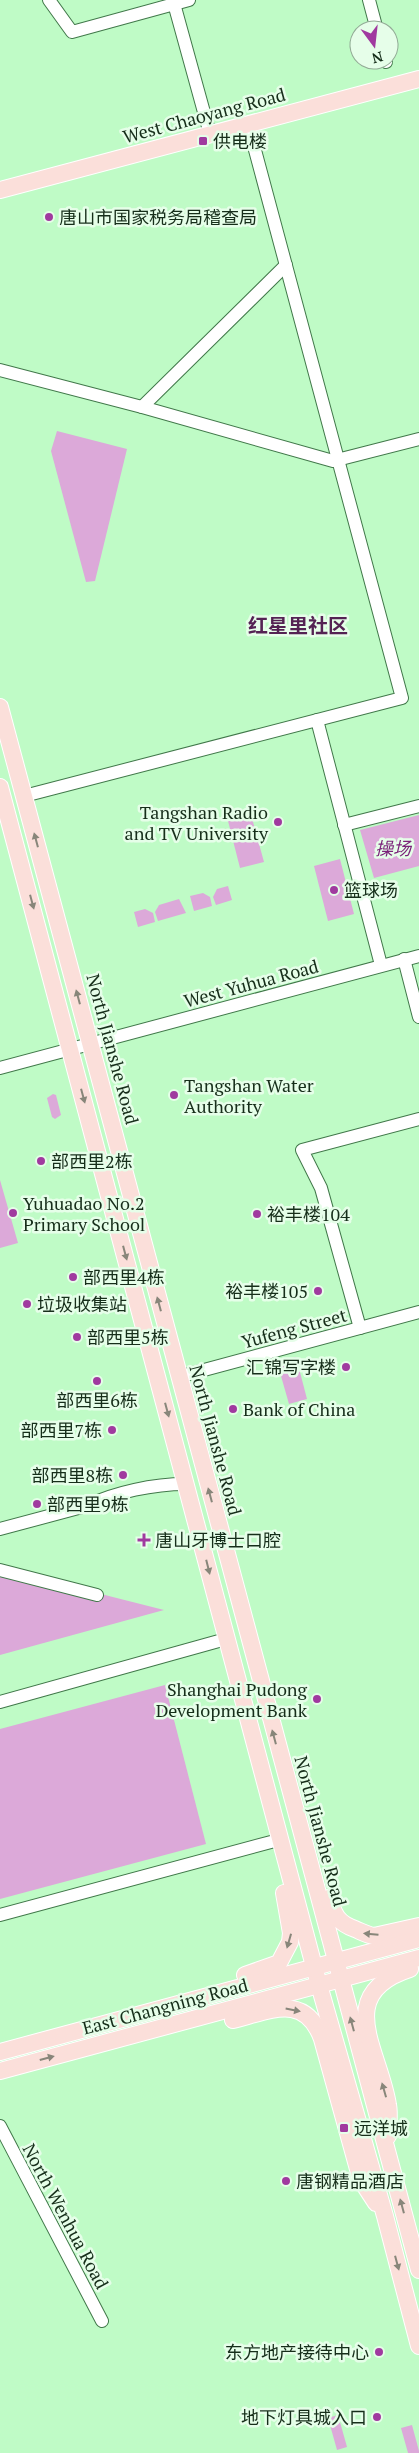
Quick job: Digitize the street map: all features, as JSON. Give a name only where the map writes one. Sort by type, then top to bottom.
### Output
[{"type":"main road","name":"West Chaoyang Road","points":[[0,190],[419,79]]},
{"type":"main road","name":"North Jianshe Road","points":[[0,708],[92,1044],[178,1377],[419,2270]]},
{"type":"main road","points":[[0,787],[314,1967],[385,2216],[419,2346]]},
{"type":"main road","points":[[287,1784],[311,1831],[334,1916],[346,1927],[374,1936],[419,1926]]},
{"type":"main road","points":[[155,2012],[180,1994],[279,1964],[290,1942],[291,1934],[288,1910],[271,1842],[267,1790]]},
{"type":"main road","name":"East Changning Road","points":[[0,2052],[155,2012],[419,1939]]},
{"type":"main road","name":"East Changning Road","points":[[0,2071],[419,1958]]},
{"type":"main road","points":[[388,2155],[388,2105],[367,2031],[366,2004],[380,1984],[398,1973],[419,1966]]},
{"type":"main road","points":[[160,2028],[187,2031],[280,2008],[294,2008],[312,2018],[322,2038],[361,2180],[385,2216]]},
{"type":"street","points":[[49,0],[72,32],[174,2],[189,0]]},
{"type":"street","points":[[369,0],[374,20]]},
{"type":"street","points":[[174,2],[210,134]]},
{"type":"street","points":[[24,796],[402,698],[248,124]]},
{"type":"street","points":[[142,407],[286,266]]},
{"type":"street","points":[[0,370],[339,461],[419,439]]},
{"type":"street","points":[[317,720],[381,965]]},
{"type":"street","points":[[344,825],[419,806]]},
{"type":"street","name":"West Yuhua Road","points":[[0,1068],[419,956]]},
{"type":"street","points":[[404,959],[419,1017]]},
{"type":"street","points":[[360,1328],[321,1188],[302,1150],[419,1119]]},
{"type":"street","name":"Yufeng Street","points":[[178,1377],[419,1312]]},
{"type":"street","points":[[0,1529],[86,1506],[98,1500],[163,1484],[186,1484]]},
{"type":"street","points":[[0,1570],[97,1595]]},
{"type":"street","points":[[0,1702],[226,1639]]},
{"type":"street","points":[[0,1914],[271,1842]]},
{"type":"street","name":"North Wenhua Road","points":[[0,2126],[102,2321]]},
{"type":"green space","points":[[57,431],[127,449],[95,581],[86,582],[51,451]]},
{"type":"green space","points":[[250,811],[264,862],[240,868],[227,817]]},
{"type":"green space","name":"操场","points":[[419,815],[419,866],[374,878],[360,830]]},
{"type":"green space","name":"篮球场","points":[[340,859],[354,914],[328,921],[314,866]]},
{"type":"green space","points":[[228,886],[232,900],[216,905],[213,897],[217,889]]},
{"type":"green space","points":[[203,893],[210,897],[212,906],[194,911],[190,896]]},
{"type":"green space","points":[[179,899],[186,913],[158,921],[155,912],[159,905]]},
{"type":"green space","points":[[145,909],[153,913],[155,922],[138,927],[134,912]]},
{"type":"green space","points":[[53,1094],[56,1095],[61,1115],[55,1119],[52,1117],[47,1098]]},
{"type":"green space","points":[[0,1180],[18,1243],[0,1248]]},
{"type":"green space","points":[[296,1357],[307,1399],[289,1404],[277,1362]]},
{"type":"green space","points":[[0,1575],[97,1593],[164,1610],[0,1655]]},
{"type":"green space","points":[[165,1685],[206,1844],[0,1899],[0,1729]]},
{"type":"green space","points":[[338,2415],[347,2447],[337,2450],[328,2418]]},
{"type":"green space","points":[[412,2425],[419,2453],[408,2453],[401,2428]]},
{"type":"place","name":"供电楼","points":[[203,141]]},
{"type":"place","name":"唐山市国家税务局稽查局","points":[[49,217]]},
{"type":"place","name":"Tangshan Radio and TV University","points":[[278,822]]},
{"type":"place","name":"篮球场","points":[[334,890]]},
{"type":"place","name":"Tangshan Water Authority","points":[[174,1095]]},
{"type":"place","name":"部西里2栋","points":[[41,1161]]},
{"type":"place","name":"Yuhuadao No.2 Primary School","points":[[13,1213]]},
{"type":"place","name":"裕丰楼104","points":[[257,1214]]},
{"type":"place","name":"部西里4栋","points":[[73,1277]]},
{"type":"place","name":"裕丰楼105","points":[[318,1291]]},
{"type":"place","name":"垃圾收集站","points":[[27,1304]]},
{"type":"place","name":"部西里5栋","points":[[77,1337]]},
{"type":"place","name":"汇锦写字楼","points":[[346,1367]]},
{"type":"place","name":"部西里6栋","points":[[97,1381]]},
{"type":"place","name":"Bank of China","points":[[233,1409]]},
{"type":"place","name":"部西里7栋","points":[[112,1430]]},
{"type":"place","name":"部西里8栋","points":[[123,1475]]},
{"type":"place","name":"部西里9栋","points":[[37,1504]]},
{"type":"place","name":"唐山牙博士口腔","points":[[144,1540]]},
{"type":"place","name":"Shanghai Pudong Development Bank","points":[[317,1699]]},
{"type":"place","name":"远洋城","points":[[344,2128]]},
{"type":"place","name":"唐钢精品酒店","points":[[286,2181]]},
{"type":"place","name":"东方地产接待中心","points":[[379,2352]]},
{"type":"place","name":"地下灯具城入口","points":[[377,2417]]},
{"type":"district","name":"红星里社区","points":[[298,625]]}]
